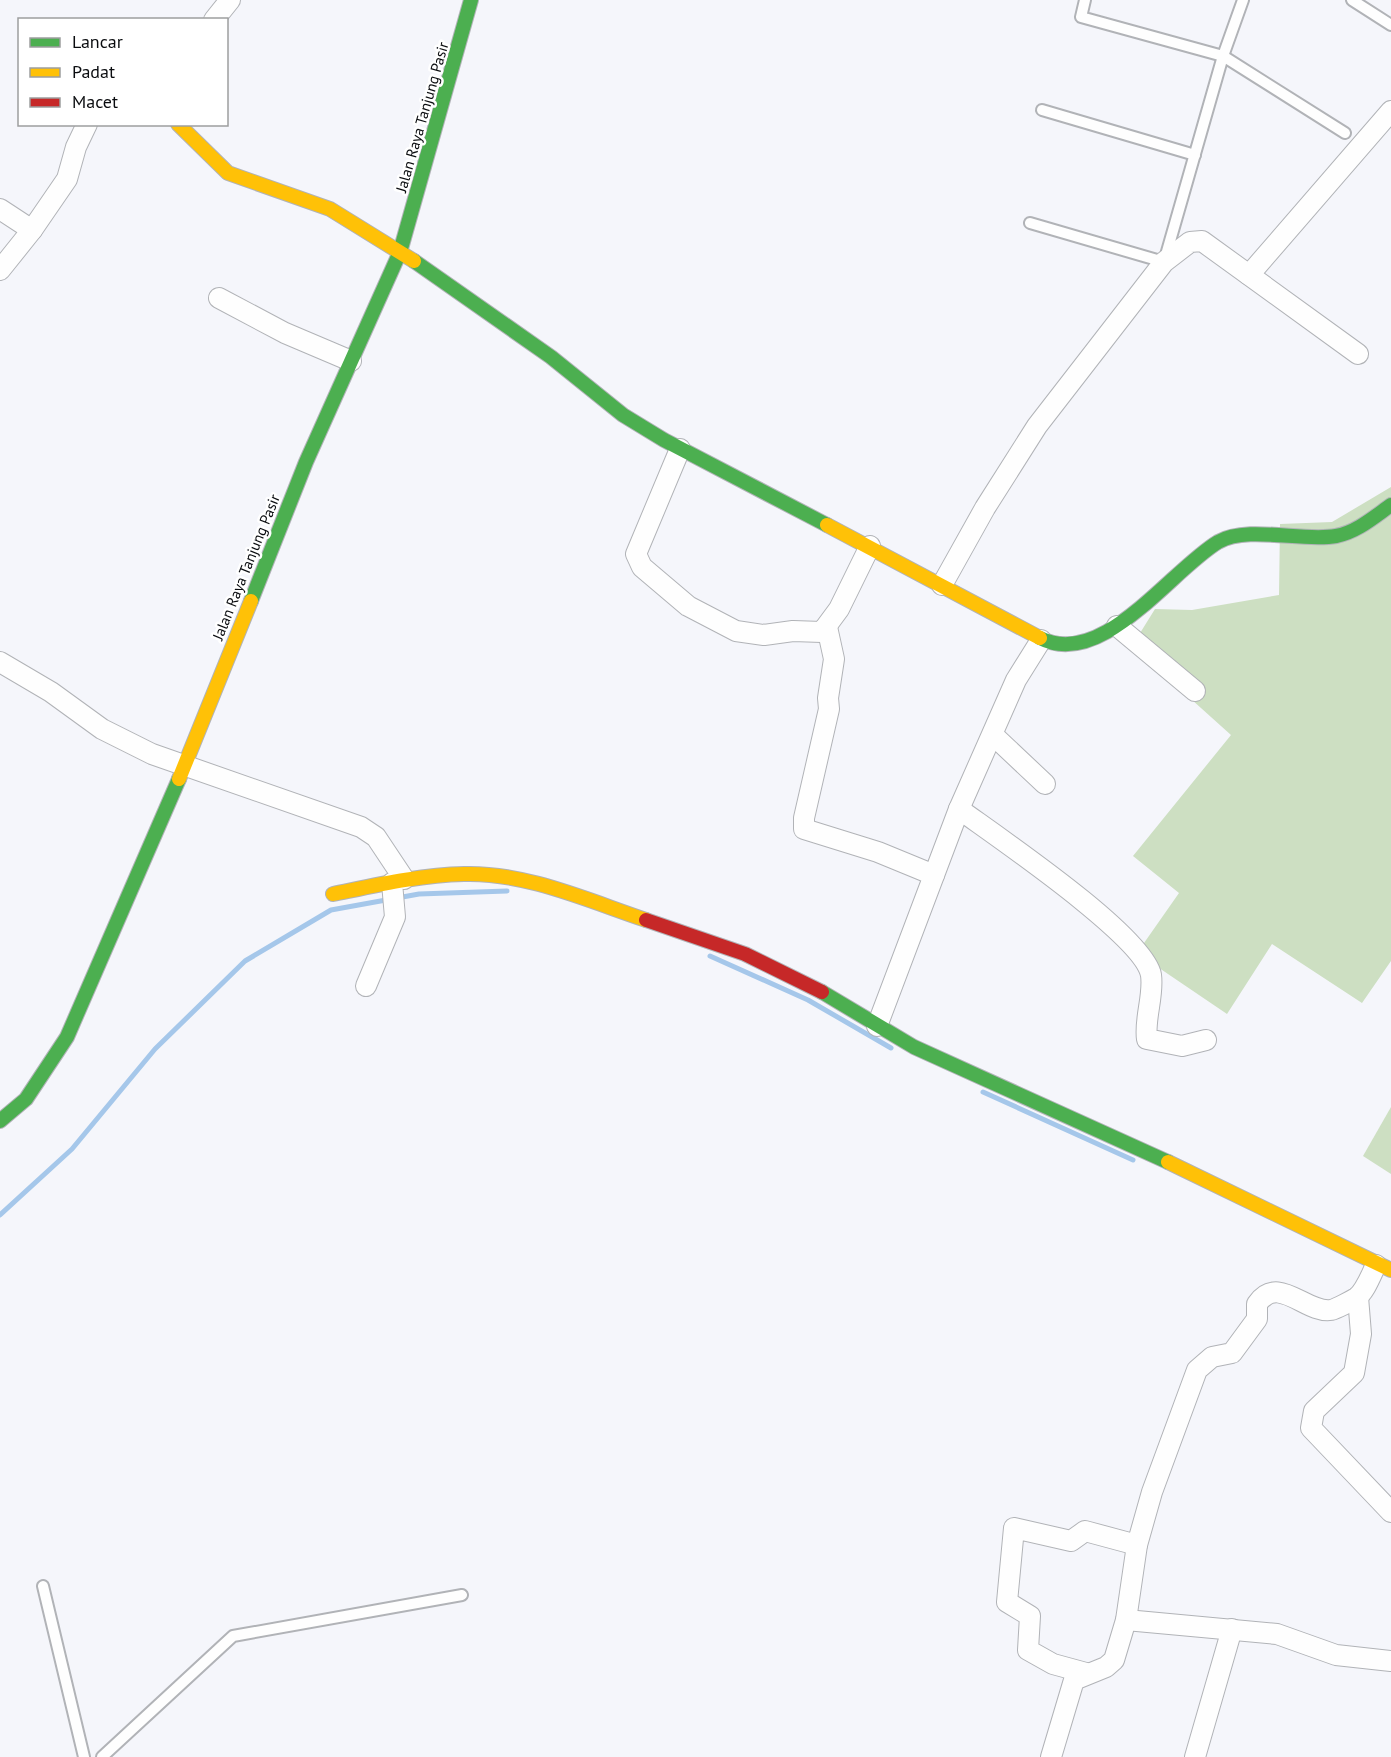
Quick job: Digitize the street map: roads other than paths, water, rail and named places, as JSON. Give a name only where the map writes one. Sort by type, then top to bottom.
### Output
[{"type":"street","points":[[216,18],[230,0]]},
{"type":"street","name":"Jalan Raya Tanjung Pasir","points":[[4,1113],[26,1099],[67,1037],[185,766],[306,462],[400,252],[471,0]]},
{"type":"street","points":[[1249,275],[1391,111]]},
{"type":"street","points":[[0,270],[32,231],[70,173],[76,147],[86,126]]},
{"type":"street","points":[[180,126],[214,162],[228,172],[330,210],[400,252],[551,357],[623,415],[680,448],[870,546],[1041,639],[1064,648],[1073,647],[1117,626],[1227,537],[1335,536],[1363,525],[1391,505]]},
{"type":"street","points":[[0,210],[32,231]]},
{"type":"street","points":[[942,585],[985,508],[1037,426],[1164,262],[1187,243],[1198,240],[1358,354]]},
{"type":"street","points":[[219,298],[285,333],[351,361]]},
{"type":"street","points":[[680,448],[636,554],[642,567],[688,606],[736,631],[764,635],[793,631],[817,633],[827,627],[839,609],[870,546]]},
{"type":"street","points":[[1117,626],[1195,691]]},
{"type":"street","points":[[827,627],[834,659],[828,698],[829,709],[804,818],[804,829],[812,834],[878,852],[934,875]]},
{"type":"street","points":[[877,1026],[958,809],[1017,680],[1041,639]]},
{"type":"street","points":[[0,662],[51,692],[102,729],[152,754],[361,827],[376,837],[396,881],[395,917],[366,986]]},
{"type":"street","points":[[993,735],[1046,784]]},
{"type":"street","points":[[958,809],[1050,876],[1126,939],[1140,954],[1151,975],[1147,1039],[1182,1046],[1206,1040]]},
{"type":"street","points":[[333,894],[396,881],[466,874],[535,884],[745,954],[807,983],[877,1026],[969,1073],[1102,1130],[1378,1269],[1358,1297],[1329,1311],[1283,1293],[1270,1293],[1259,1301],[1257,1319],[1232,1353],[1212,1357],[1203,1363],[1193,1375],[1137,1545],[1126,1620],[1114,1660],[1106,1667],[1086,1673],[1074,1680],[1052,1757]]},
{"type":"street","points":[[1358,1297],[1361,1334],[1354,1373],[1314,1411],[1311,1428],[1391,1512]]},
{"type":"street","points":[[1086,1673],[1053,1664],[1028,1650],[1030,1616],[1007,1602],[1014,1528],[1071,1541],[1085,1531],[1137,1545]]},
{"type":"street","points":[[1126,1620],[1276,1634],[1336,1655],[1391,1661]]},
{"type":"street","points":[[1195,1757],[1232,1629]]},
{"type":"lane","points":[[1085,0],[1081,17],[1222,56],[1346,133]]},
{"type":"lane","points":[[1030,223],[1164,262],[1222,56],[1244,0]]},
{"type":"lane","points":[[1352,0],[1391,25]]},
{"type":"lane","points":[[1042,110],[1195,155]]},
{"type":"lane","points":[[43,1586],[84,1757]]},
{"type":"lane","points":[[102,1757],[233,1636],[462,1595]]},
{"type":"waterway","points":[[0,1215],[72,1149],[155,1049],[245,961],[331,910],[419,894],[507,891]]},
{"type":"waterway","points":[[710,956],[808,1000],[891,1048]]},
{"type":"waterway","points":[[983,1092],[1133,1160]]}]
